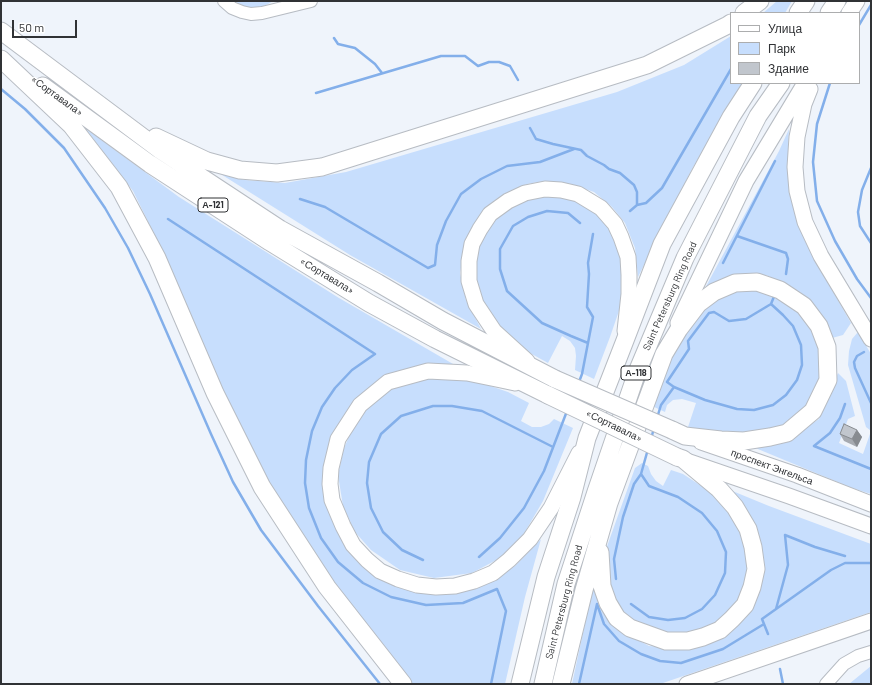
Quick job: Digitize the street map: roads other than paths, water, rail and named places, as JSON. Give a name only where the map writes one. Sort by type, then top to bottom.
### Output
[{"type":"highway","points":[[745,12],[760,1]]},
{"type":"highway","points":[[799,12],[806,1]]},
{"type":"highway","points":[[830,12],[837,1]]},
{"type":"highway","points":[[124,123],[207,161],[240,170],[277,173],[322,167],[647,65],[730,24]]},
{"type":"highway","name":"«Сортавала»","points":[[1,31],[160,150],[280,229],[443,321],[538,371],[547,388],[634,436],[680,458],[719,489],[735,507],[748,529],[754,547],[756,569],[752,587],[745,605],[720,630],[688,641],[666,641],[630,628],[617,618],[608,603],[602,586],[600,548],[609,503],[634,436],[664,354],[679,329],[698,304],[714,292],[735,284],[757,282],[780,290],[804,306],[819,326],[827,347],[828,380],[813,411],[787,433],[770,437],[744,441],[721,440],[679,433],[547,388],[435,339],[369,302],[270,242],[150,164],[1,55]]},
{"type":"highway","points":[[1,59],[71,125],[119,187],[157,258],[215,393],[262,487],[327,587],[403,684]]},
{"type":"highway","name":"А-118","points":[[520,684],[546,577],[572,497],[587,438],[662,244],[731,117],[752,84]]},
{"type":"highway","name":"Saint Petersburg Ring Road","points":[[543,684],[566,584],[640,365],[685,258],[758,116],[779,84]]},
{"type":"highway","points":[[561,684],[584,590],[609,503]]},
{"type":"main road","points":[[850,12],[857,1]]},
{"type":"main road","points":[[664,354],[746,181],[804,84]]},
{"type":"main road","points":[[813,84],[804,104],[797,137],[795,167],[798,191],[805,222],[821,256],[871,339]]},
{"type":"main road","points":[[538,371],[494,331],[476,304],[469,281],[469,261],[472,244],[480,229],[490,214],[508,201],[525,193],[545,189],[561,190],[578,194],[601,208],[615,224],[628,257],[629,294],[624,343]]},
{"type":"main road","points":[[547,388],[467,373],[428,371],[388,382],[360,405],[338,439],[330,468],[332,500],[343,526],[353,544],[367,560],[380,571],[398,580],[417,585],[436,587],[455,586],[474,581],[493,573],[510,560],[530,539],[551,508],[587,438]]},
{"type":"main road","name":"проспект Энгельса","points":[[679,433],[797,475],[871,504]]},
{"type":"main road","points":[[680,458],[871,526]]},
{"type":"main road","points":[[687,684],[871,621]]},
{"type":"street","points":[[224,1],[232,8],[251,14],[262,13],[277,5],[310,1]]},
{"type":"street","points":[[826,684],[844,664],[858,656],[871,652]]},
{"type":"waterway","points":[[860,23],[871,5]]},
{"type":"waterway","points":[[334,38],[338,44],[355,48],[375,64],[382,73]]},
{"type":"waterway","points":[[316,93],[441,56],[465,56],[478,66],[489,62],[499,62],[510,66],[518,80]]},
{"type":"waterway","points":[[637,205],[646,203],[662,188],[730,71]]},
{"type":"waterway","points":[[830,84],[817,124],[813,162],[817,201],[835,241],[857,279],[871,298]]},
{"type":"waterway","points":[[1,89],[25,109],[64,148],[105,208],[128,248],[150,294],[233,482],[261,530],[318,606],[380,684]]},
{"type":"waterway","points":[[530,128],[536,139],[581,150],[587,156],[609,169],[620,173],[634,185],[637,192],[637,205],[630,211]]},
{"type":"waterway","points":[[300,199],[325,207],[428,268],[435,265],[437,245],[446,221],[461,194],[481,179],[507,166],[540,162],[574,149]]},
{"type":"waterway","points":[[723,263],[775,161]]},
{"type":"waterway","points":[[871,168],[862,190],[858,212],[860,226],[871,243]]},
{"type":"waterway","points":[[580,223],[568,213],[547,211],[528,217],[513,226],[500,249],[500,269],[507,291],[542,323],[588,343]]},
{"type":"waterway","points":[[168,219],[375,354],[352,370],[335,388],[322,407],[312,431],[306,460],[305,483],[309,508],[321,538],[338,562],[363,583],[391,597],[426,605],[463,603],[497,589],[506,611],[491,684]]},
{"type":"waterway","points":[[579,382],[582,374],[593,317],[587,307],[589,274],[588,263],[593,234]]},
{"type":"waterway","points":[[737,236],[786,253],[788,259],[786,274]]},
{"type":"waterway","points":[[771,304],[746,319],[729,321],[714,312],[709,313],[688,341],[689,349],[667,382],[674,387],[705,400],[737,409],[754,410],[773,405],[786,395],[797,380],[802,365],[801,345],[793,326],[771,304],[775,294]]},
{"type":"waterway","points":[[864,352],[857,356],[854,362],[855,368],[871,403]]},
{"type":"waterway","points":[[657,418],[661,405],[674,387]]},
{"type":"waterway","points":[[845,404],[840,418],[830,433],[814,446],[871,469]]},
{"type":"waterway","points":[[423,560],[402,550],[383,532],[371,508],[367,483],[369,462],[381,434],[401,416],[433,406],[452,406],[482,411],[553,447]]},
{"type":"waterway","points":[[479,557],[500,538],[524,508],[544,471],[567,411]]},
{"type":"waterway","points":[[651,439],[654,428]]},
{"type":"waterway","points":[[616,579],[614,559],[623,517],[634,484],[641,474],[648,449]]},
{"type":"waterway","points":[[631,604],[649,617],[668,620],[685,618],[702,609],[715,595],[725,573],[726,552],[717,531],[702,513],[678,497],[649,486],[641,474]]},
{"type":"waterway","points":[[776,609],[788,565],[785,535],[815,547],[845,556]]},
{"type":"waterway","points":[[579,684],[597,604],[604,624],[619,641],[641,654],[660,661],[681,663],[723,649],[764,624],[762,619],[831,570],[845,563],[871,563]]},
{"type":"waterway","points":[[764,624],[768,634]]},
{"type":"waterway","points":[[780,669],[783,684]]}]
